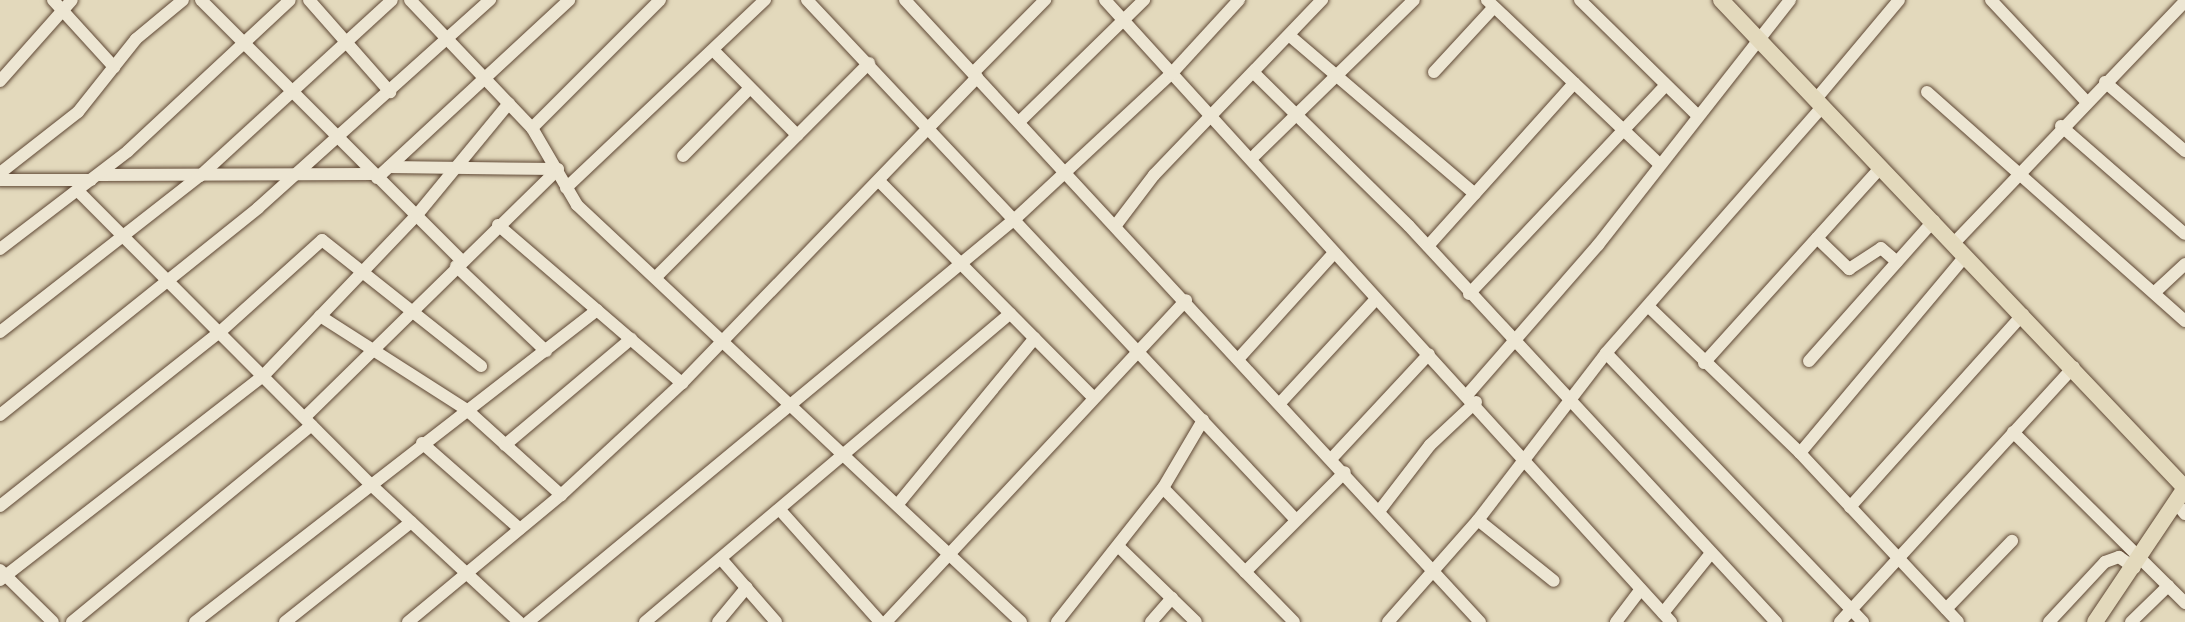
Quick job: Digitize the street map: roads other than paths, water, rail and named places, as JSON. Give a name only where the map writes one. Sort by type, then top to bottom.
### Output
[{"type":"main road","points":[[1721,0],[1934,220],[2185,487],[2181,509],[2138,562],[2095,622]]},
{"type":"street","points":[[53,0],[114,67]]},
{"type":"street","points":[[0,81],[72,0]]},
{"type":"street","points":[[0,173],[45,142],[114,67],[135,40],[183,0]]},
{"type":"street","points":[[201,0],[546,351]]},
{"type":"street","points":[[0,249],[94,178],[290,0]]},
{"type":"street","points":[[309,0],[390,92]]},
{"type":"street","points":[[0,332],[200,176],[392,0]]},
{"type":"street","points":[[410,0],[532,128],[558,169],[566,188],[792,405],[848,453],[949,555],[1021,622]]},
{"type":"street","points":[[0,415],[170,281],[291,179],[449,41],[490,0]]},
{"type":"street","points":[[0,180],[200,176],[291,179],[375,176],[389,167],[569,0]]},
{"type":"street","points":[[532,128],[660,0]]},
{"type":"street","points":[[566,188],[715,52],[765,0]]},
{"type":"street","points":[[807,0],[1139,348],[1295,519]]},
{"type":"street","points":[[905,0],[1281,402],[1480,622]]},
{"type":"street","points":[[408,622],[561,495],[682,383],[723,338],[880,182],[1045,0]]},
{"type":"street","points":[[1105,0],[1252,158],[1376,299],[1472,398],[1667,617],[1711,553]]},
{"type":"street","points":[[1019,121],[1144,0]]},
{"type":"street","points":[[528,622],[1016,218],[1172,73],[1239,0]]},
{"type":"street","points":[[1116,225],[1154,175],[1255,74],[1322,0]]},
{"type":"street","points":[[1252,158],[1414,0]]},
{"type":"street","points":[[1580,0],[1698,116]]},
{"type":"street","points":[[1380,510],[1430,445],[1472,398],[1512,340],[1598,244],[1790,0]]},
{"type":"street","points":[[1388,622],[1478,520],[1606,353],[1649,307],[1819,102],[1899,0]]},
{"type":"street","points":[[1990,0],[2086,101]]},
{"type":"street","points":[[1955,243],[2015,173],[2185,1]]},
{"type":"street","points":[[1434,72],[1491,3],[1659,164]]},
{"type":"street","points":[[1290,36],[1475,194]]},
{"type":"street","points":[[715,52],[797,135]]},
{"type":"street","points":[[656,277],[869,63]]},
{"type":"street","points":[[1255,74],[1428,246],[1469,295],[1571,398],[1776,622]]},
{"type":"street","points":[[2105,82],[2185,151]]},
{"type":"street","points":[[1428,246],[1574,83]]},
{"type":"street","points":[[1469,295],[1625,132],[1666,85]]},
{"type":"street","points":[[683,156],[750,88]]},
{"type":"street","points":[[1927,92],[2015,173],[2155,292],[2185,321]]},
{"type":"street","points":[[52,622],[2,575],[264,375],[416,216],[449,170],[509,103]]},
{"type":"street","points":[[2062,126],[2185,234]]},
{"type":"street","points":[[389,167],[449,170],[558,169]]},
{"type":"street","points":[[1704,363],[1881,167]]},
{"type":"street","points":[[72,622],[309,421],[415,315],[458,263],[558,169]]},
{"type":"street","points":[[880,182],[1094,398]]},
{"type":"street","points":[[78,191],[221,331],[369,483],[519,622]]},
{"type":"street","points":[[1809,361],[1934,220]]},
{"type":"street","points":[[498,225],[682,383]]},
{"type":"street","points":[[1817,238],[1849,269],[1881,248],[1897,262]]},
{"type":"street","points":[[0,506],[221,331],[322,240],[481,366]]},
{"type":"street","points":[[1240,358],[1335,253]]},
{"type":"street","points":[[1800,453],[1966,255]]},
{"type":"street","points":[[2155,292],[2185,264]]},
{"type":"street","points":[[1281,402],[1376,299]]},
{"type":"street","points":[[886,622],[1186,300]]},
{"type":"street","points":[[1649,307],[1800,453],[1958,622]]},
{"type":"street","points":[[195,622],[369,483],[597,310]]},
{"type":"street","points":[[645,622],[722,560],[1010,314]]},
{"type":"street","points":[[1850,507],[2023,314]]},
{"type":"street","points":[[320,316],[378,350],[467,410],[561,495]]},
{"type":"street","points":[[898,504],[1035,338]]},
{"type":"street","points":[[505,445],[631,339]]},
{"type":"street","points":[[1606,353],[1863,622]]},
{"type":"street","points":[[1332,458],[1429,354]]},
{"type":"street","points":[[1840,622],[1896,556],[2074,368]]},
{"type":"street","points":[[1057,622],[1163,488],[1203,420]]},
{"type":"street","points":[[2013,432],[2138,562],[2185,603]]},
{"type":"street","points":[[422,443],[520,529]]},
{"type":"street","points":[[1245,572],[1295,519],[1345,472]]},
{"type":"street","points":[[1163,488],[1294,622]]},
{"type":"street","points":[[780,510],[880,622]]},
{"type":"street","points":[[1478,520],[1554,581]]},
{"type":"street","points":[[285,622],[411,522]]},
{"type":"street","points":[[1946,609],[2012,541]]},
{"type":"street","points":[[1119,547],[1196,622]]},
{"type":"street","points":[[2049,622],[2105,562],[2119,557],[2138,562]]},
{"type":"street","points":[[722,560],[776,622]]},
{"type":"street","points":[[2131,622],[2168,586]]},
{"type":"street","points":[[718,622],[747,587]]},
{"type":"street","points":[[1616,622],[1641,589]]},
{"type":"street","points":[[1151,622],[1172,598]]}]
